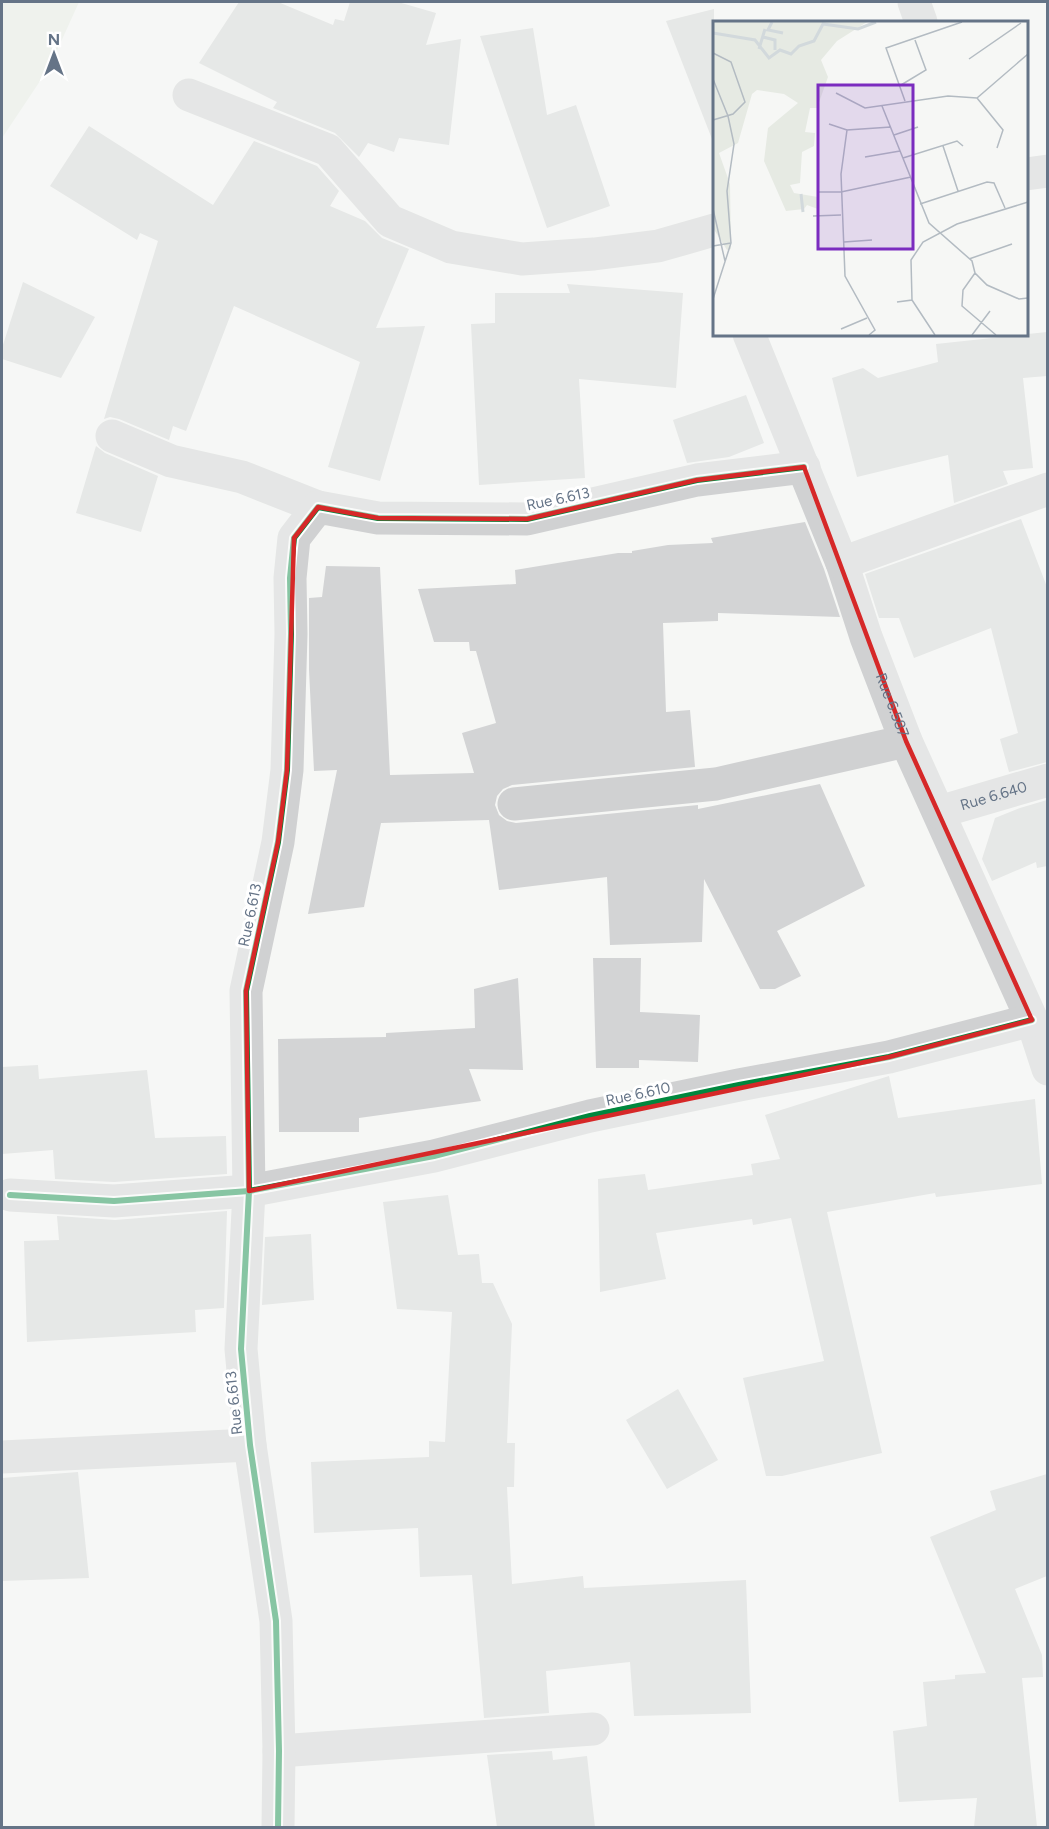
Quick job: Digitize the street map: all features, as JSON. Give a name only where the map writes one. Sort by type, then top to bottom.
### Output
[{"type":"street","points":[[189,94],[328,150],[390,221],[451,247],[522,259],[594,254],[711,240]]},
{"type":"street","points":[[1028,174],[1047,171]]},
{"type":"street","name":"Rue 6.587","points":[[750,336],[842,563],[866,637],[906,741],[1032,1020],[1047,1069]]},
{"type":"street","points":[[112,436],[171,461],[242,477],[318,507]]},
{"type":"street","name":"Rue 6.613","points":[[278,1827],[276,1621],[250,1445],[241,1349],[249,1191],[246,991],[278,842],[287,770],[291,634],[290,578],[294,538],[318,507],[378,518],[526,519],[697,480],[804,466]]},
{"type":"street","points":[[842,563],[1047,489]]},
{"type":"street","points":[[514,804],[716,784],[906,741]]},
{"type":"street","name":"Rue 6.640","points":[[939,812],[1047,780]]},
{"type":"street","name":"Rue 6.610","points":[[10,1195],[114,1201],[249,1191],[434,1156],[590,1116],[739,1084],[889,1057],[1032,1020]]},
{"type":"street","points":[[2,1457],[250,1445]]},
{"type":"street","points":[[279,1751],[593,1729]]},
{"type":"highlighted area","points":[[804,467],[906,741],[1032,1020],[889,1057],[249,1191],[246,991],[278,842],[287,770],[294,538],[318,507],[378,518],[527,519],[697,480]]},
{"type":"shaded area","points":[[2,2],[79,2],[50,66],[2,138]]},
{"type":"building","points":[[239,2],[278,2],[333,25],[335,19],[344,21],[350,2],[398,2],[436,13],[426,45],[461,39],[449,145],[399,138],[394,152],[368,143],[359,157],[335,133],[273,108],[277,102],[199,63]]},
{"type":"building","points":[[714,9],[713,139],[712,139],[666,21]]},
{"type":"building","points":[[533,28],[547,115],[576,105],[610,206],[547,228],[480,36]]},
{"type":"building","points":[[89,126],[213,205],[254,141],[317,166],[339,191],[330,206],[365,221],[382,238],[409,249],[376,328],[425,326],[380,481],[328,467],[360,362],[234,306],[186,431],[173,426],[169,440],[119,419],[110,417],[104,419],[158,241],[140,233],[137,240],[50,186]]},
{"type":"building","points":[[23,282],[95,317],[61,378],[2,359],[2,348]]},
{"type":"building","points":[[567,284],[683,293],[676,388],[579,379],[585,478],[479,485],[471,324],[495,323],[495,293],[570,293]]},
{"type":"building","points":[[1047,332],[1047,376],[1023,378],[1033,468],[1003,471],[1008,484],[954,503],[948,455],[857,477],[832,378],[863,368],[878,378],[938,362],[936,344],[1028,336],[1028,334]]},
{"type":"building","points":[[746,395],[764,443],[729,457],[687,463],[673,420]]},
{"type":"building","points":[[96,446],[105,453],[158,476],[141,532],[76,513]]},
{"type":"building","points":[[1021,519],[1047,587],[1047,762],[1009,772],[1000,739],[1018,733],[991,628],[914,658],[899,618],[879,618],[865,574]]},
{"type":"building","points":[[805,522],[840,617],[718,613],[718,621],[663,623],[666,712],[690,710],[695,767],[512,785],[503,789],[497,796],[495,805],[499,815],[507,821],[516,823],[698,805],[698,809],[820,784],[865,886],[777,931],[801,976],[775,989],[760,989],[704,879],[702,942],[610,945],[607,877],[499,890],[489,820],[381,823],[364,907],[308,914],[337,770],[314,771],[309,670],[309,598],[322,597],[326,566],[380,567],[390,775],[474,773],[462,733],[496,723],[476,651],[470,651],[469,642],[434,642],[418,589],[516,584],[515,570],[618,553],[632,553],[632,551],[668,545],[713,543],[711,538]]},
{"type":"building","points":[[1047,800],[1047,866],[1037,868],[1036,862],[992,881],[982,859],[995,818]]},
{"type":"building","points":[[593,958],[641,958],[640,1012],[700,1015],[698,1062],[639,1060],[639,1068],[596,1068]]},
{"type":"building","points":[[518,978],[523,1070],[469,1069],[481,1101],[359,1118],[359,1132],[279,1132],[278,1039],[386,1037],[386,1033],[475,1028],[474,989]]},
{"type":"building","points":[[38,1065],[39,1079],[147,1070],[155,1138],[226,1136],[227,1174],[114,1182],[55,1179],[53,1150],[2,1154],[2,1067]]},
{"type":"building","points":[[889,1076],[898,1118],[1035,1099],[1042,1184],[936,1197],[935,1193],[827,1212],[882,1453],[782,1476],[766,1476],[743,1378],[824,1361],[791,1218],[753,1225],[752,1219],[656,1233],[666,1279],[600,1292],[598,1179],[645,1174],[648,1190],[753,1175],[751,1164],[780,1159],[765,1115]]},
{"type":"building","points":[[448,1195],[458,1255],[479,1254],[482,1283],[493,1283],[512,1324],[507,1443],[515,1443],[514,1487],[507,1487],[512,1584],[583,1576],[584,1588],[746,1580],[751,1713],[634,1716],[630,1662],[546,1671],[549,1713],[484,1718],[472,1575],[420,1577],[418,1528],[314,1533],[311,1462],[429,1457],[429,1441],[445,1442],[452,1312],[397,1309],[383,1202]]},
{"type":"building","points":[[227,1211],[224,1308],[195,1310],[196,1332],[27,1342],[24,1241],[59,1240],[57,1216],[115,1220]]},
{"type":"building","points":[[311,1234],[314,1300],[262,1305],[265,1237]]},
{"type":"building","points":[[678,1389],[718,1460],[667,1489],[626,1420]]},
{"type":"building","points":[[78,1472],[89,1578],[2,1581],[2,1478]]},
{"type":"building","points":[[1047,1474],[1047,1576],[1015,1589],[1042,1655],[1043,1677],[1022,1678],[1037,1827],[974,1827],[977,1798],[899,1802],[893,1731],[927,1726],[923,1682],[955,1679],[955,1675],[986,1673],[930,1537],[996,1510],[990,1491]]},
{"type":"building","points":[[552,1751],[553,1760],[587,1756],[595,1827],[497,1827],[487,1755]]},
{"type":"cycle path","points":[[278,1828],[276,1621],[250,1445],[241,1349],[249,1191],[246,991],[278,842],[287,770],[291,634],[290,578],[294,538],[318,507],[378,518],[527,519],[697,480],[804,467]]},
{"type":"cycle path","points":[[10,1195],[114,1201],[249,1191],[434,1156],[590,1116],[889,1057],[1032,1020]]}]
